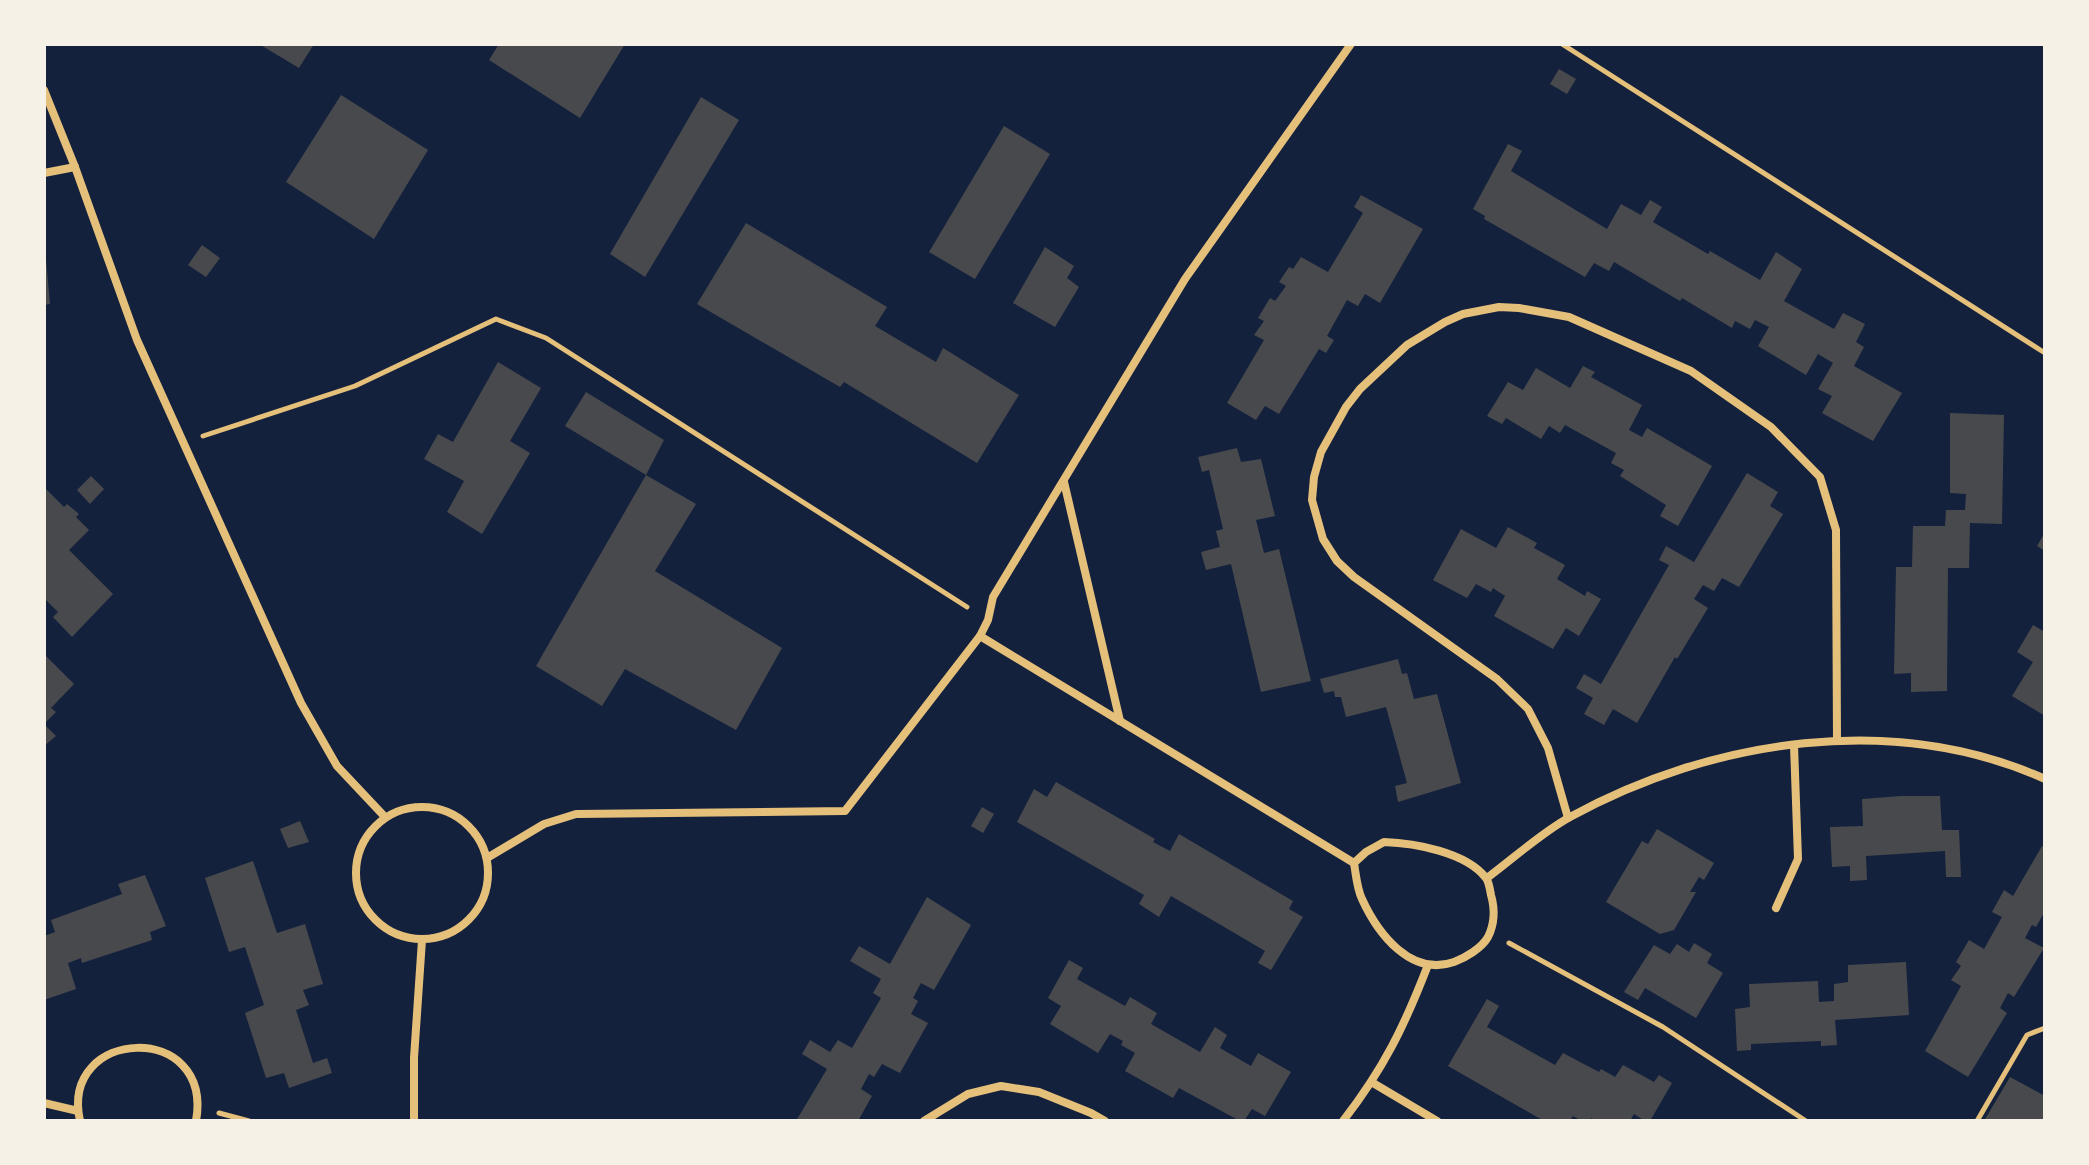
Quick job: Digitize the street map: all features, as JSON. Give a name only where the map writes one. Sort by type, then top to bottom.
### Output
[{"type":"street","points":[[487,858],[544,824],[576,814],[845,811],[980,636],[988,620],[993,597],[1185,279],[1351,44]]},
{"type":"street","points":[[44,90],[137,340],[301,703],[337,766],[385,817]]},
{"type":"street","points":[[44,173],[75,167]]},
{"type":"street","points":[[1568,818],[1548,748],[1528,709],[1497,679],[1354,577],[1337,561],[1323,539],[1315,518],[1312,500],[1314,477],[1321,452],[1346,407],[1375,373],[1407,345],[1463,314],[1499,307],[1569,317],[1691,371],[1771,427],[1820,477],[1836,530],[1837,740]]},
{"type":"street","points":[[1064,482],[1120,721]]},
{"type":"street","points":[[980,636],[1354,863],[1361,897],[1379,930],[1392,946],[1428,965],[1443,965],[1465,958],[1487,939],[1495,911],[1487,878],[1471,866],[1441,851],[1411,843],[1384,842],[1354,863]]},
{"type":"street","points":[[1487,878],[1568,818],[1618,794],[1712,760],[1794,745],[1837,740],[1882,740],[1953,749],[2012,764],[2045,779]]},
{"type":"street","points":[[1776,908],[1798,859],[1794,745]]},
{"type":"street","points":[[426,806],[447,810],[465,821],[479,838],[487,858],[489,880],[484,900],[461,927],[443,936],[422,940],[401,936],[382,926],[368,911],[358,892],[355,871],[360,851],[370,832],[385,817],[405,808],[426,806]]},
{"type":"street","points":[[414,1121],[414,1058],[422,940]]},
{"type":"street","points":[[1343,1121],[1373,1083],[1405,1026],[1428,965]]},
{"type":"street","points":[[80,1121],[79,1092],[87,1073],[101,1059],[118,1049],[137,1046],[157,1049],[174,1057],[188,1071],[197,1089],[199,1108],[196,1121]]},
{"type":"street","points":[[1373,1083],[1437,1121]]},
{"type":"street","points":[[924,1121],[968,1094],[1001,1086],[1039,1092],[1105,1121]]},
{"type":"street","points":[[44,1103],[78,1111]]},
{"type":"path","points":[[1562,44],[2045,353]]},
{"type":"path","points":[[185,441],[355,386],[496,319],[546,338],[988,620]]},
{"type":"path","points":[[1487,939],[1509,943],[1663,1027],[1806,1121]]},
{"type":"path","points":[[1977,1121],[2027,1035],[2045,1028]]},
{"type":"path","points":[[199,1108],[249,1121]]},
{"type":"building","points":[[259,44],[314,44],[299,68]]},
{"type":"building","points":[[499,44],[625,44],[580,118],[489,60]]},
{"type":"building","points":[[1559,69],[1576,79],[1567,94],[1550,84]]},
{"type":"building","points":[[341,95],[428,150],[374,239],[286,182]]},
{"type":"building","points":[[701,97],[739,120],[645,277],[610,254]]},
{"type":"building","points":[[1004,126],[1050,154],[975,279],[929,252]]},
{"type":"building","points":[[1508,144],[1522,151],[1511,171],[1607,229],[1621,204],[1641,215],[1650,200],[1662,207],[1653,222],[1760,280],[1776,252],[1802,269],[1784,301],[1834,329],[1843,313],[1865,324],[1856,342],[1864,347],[1854,366],[1902,393],[1873,441],[1822,413],[1832,396],[1818,389],[1833,363],[1818,354],[1806,375],[1758,346],[1769,327],[1755,320],[1750,329],[1735,321],[1732,328],[1614,262],[1609,271],[1594,263],[1585,277],[1484,219],[1485,216],[1473,209]]},
{"type":"building","points":[[1361,195],[1423,229],[1380,303],[1365,294],[1358,306],[1347,300],[1327,336],[1334,340],[1326,353],[1319,349],[1279,414],[1265,406],[1256,420],[1227,403],[1264,340],[1254,335],[1264,321],[1258,318],[1270,298],[1275,301],[1286,286],[1279,282],[1289,267],[1293,269],[1301,257],[1328,272],[1363,213],[1354,207]]},
{"type":"building","points":[[746,223],[887,307],[875,326],[936,362],[943,348],[1019,395],[977,463],[844,382],[840,387],[697,304]]},
{"type":"building","points":[[202,245],[220,258],[206,277],[188,265]]},
{"type":"building","points":[[1045,247],[1074,266],[1067,278],[1079,287],[1055,327],[1013,303]]},
{"type":"building","points":[[44,259],[50,304],[44,305]]},
{"type":"building","points":[[498,362],[541,388],[510,441],[530,453],[482,534],[447,512],[464,481],[424,459],[438,434],[453,442]]},
{"type":"building","points":[[1583,366],[1595,372],[1591,377],[1642,405],[1629,430],[1642,437],[1647,428],[1712,466],[1678,526],[1660,516],[1666,505],[1620,476],[1624,470],[1611,463],[1616,453],[1565,425],[1560,433],[1549,426],[1541,439],[1506,418],[1502,424],[1487,416],[1508,382],[1523,390],[1536,368],[1570,388]]},
{"type":"building","points":[[586,392],[664,440],[646,475],[565,426]]},
{"type":"building","points":[[1950,413],[2004,415],[2002,524],[1970,523],[1969,568],[1948,568],[1947,691],[1911,692],[1911,673],[1894,674],[1896,567],[1912,567],[1913,526],[1945,526],[1946,510],[1965,510],[1966,494],[1950,493]]},
{"type":"building","points":[[1237,448],[1241,462],[1261,459],[1275,516],[1256,520],[1264,553],[1279,549],[1311,681],[1261,692],[1231,564],[1206,570],[1201,552],[1220,547],[1216,531],[1223,529],[1209,470],[1202,472],[1198,457]]},
{"type":"building","points":[[1747,473],[1778,492],[1770,506],[1783,514],[1739,587],[1722,578],[1714,591],[1703,585],[1694,599],[1708,608],[1637,723],[1613,709],[1604,725],[1584,714],[1593,698],[1576,688],[1584,674],[1601,684],[1669,565],[1659,560],[1666,546],[1694,562]]},
{"type":"building","points":[[646,475],[696,504],[655,571],[782,648],[736,730],[625,669],[602,706],[536,666]]},
{"type":"building","points":[[91,476],[104,489],[90,504],[77,490]]},
{"type":"building","points":[[44,487],[64,507],[67,504],[79,514],[76,517],[89,530],[69,550],[113,594],[72,637],[53,617],[58,612],[44,598]]},
{"type":"building","points":[[1508,527],[1537,543],[1534,548],[1565,565],[1557,579],[1585,596],[1587,591],[1601,599],[1579,636],[1566,628],[1553,649],[1494,616],[1505,596],[1493,588],[1491,592],[1476,584],[1467,598],[1433,580],[1461,529],[1496,548]]},
{"type":"building","points":[[2045,532],[2045,551],[2037,546]]},
{"type":"building","points":[[2033,625],[2045,632],[2045,716],[2012,696],[2033,662],[2017,652]]},
{"type":"building","points":[[44,654],[74,684],[51,708],[56,712],[44,724]]},
{"type":"building","points":[[1398,659],[1402,674],[1407,673],[1414,699],[1437,694],[1461,783],[1398,802],[1395,786],[1407,783],[1386,707],[1346,717],[1341,697],[1335,697],[1334,691],[1324,693],[1320,679]]},
{"type":"building","points":[[44,724],[56,736],[44,746]]},
{"type":"building","points":[[1056,782],[1155,839],[1153,842],[1170,851],[1179,834],[1293,901],[1289,909],[1303,917],[1271,970],[1258,963],[1265,951],[1214,921],[1171,896],[1159,917],[1139,904],[1144,895],[1017,822],[1034,789],[1047,797]]},
{"type":"building","points":[[1940,796],[1942,830],[1959,830],[1961,877],[1946,877],[1945,851],[1866,856],[1867,880],[1850,881],[1850,866],[1832,867],[1830,827],[1863,826],[1862,799]]},
{"type":"building","points":[[982,807],[994,814],[983,833],[971,826]]},
{"type":"building","points":[[300,821],[309,842],[288,848],[280,829]]},
{"type":"building","points":[[1657,829],[1714,863],[1704,880],[1699,877],[1690,892],[1696,892],[1674,930],[1660,934],[1606,902],[1642,841],[1648,844]]},
{"type":"building","points":[[2042,846],[2045,848],[2045,911],[2025,938],[2044,948],[2014,997],[2008,993],[2000,1008],[2007,1013],[1968,1077],[1925,1051],[1961,986],[1951,980],[1961,966],[1956,962],[1969,940],[1984,949],[2002,917],[1992,912],[2004,890],[2013,896]]},
{"type":"building","points":[[253,861],[277,933],[305,924],[323,984],[303,990],[309,1005],[296,1010],[313,1063],[327,1058],[332,1073],[289,1088],[284,1073],[266,1078],[245,1013],[264,1005],[245,947],[229,952],[205,878]]},
{"type":"building","points":[[145,875],[166,926],[150,932],[152,940],[82,963],[81,958],[68,963],[76,989],[44,1000],[44,936],[55,932],[51,920],[122,894],[118,884]]},
{"type":"building","points":[[927,897],[971,925],[934,990],[921,983],[913,998],[918,1001],[911,1014],[928,1023],[900,1073],[882,1064],[874,1077],[869,1074],[861,1089],[872,1096],[858,1121],[796,1121],[827,1069],[802,1054],[810,1040],[830,1052],[838,1040],[852,1048],[881,998],[873,993],[881,979],[850,961],[859,946],[890,964]]},
{"type":"building","points":[[1694,943],[1712,954],[1707,963],[1723,973],[1696,1018],[1645,988],[1638,1000],[1624,992],[1654,945],[1670,954],[1677,944],[1689,952]]},
{"type":"building","points":[[1069,960],[1083,968],[1077,979],[1125,1006],[1130,997],[1157,1013],[1151,1024],[1200,1052],[1215,1027],[1227,1035],[1220,1048],[1251,1066],[1258,1053],[1291,1072],[1265,1116],[1252,1109],[1244,1121],[1240,1121],[1179,1088],[1173,1098],[1125,1071],[1135,1053],[1121,1045],[1123,1041],[1110,1034],[1098,1053],[1050,1024],[1061,1006],[1048,998]]},
{"type":"building","points":[[1906,962],[1909,1015],[1835,1020],[1837,1045],[1821,1046],[1821,1041],[1751,1044],[1751,1050],[1737,1051],[1735,1009],[1750,1007],[1749,984],[1818,981],[1819,1002],[1834,1001],[1834,984],[1848,982],[1848,965]]},
{"type":"building","points":[[1487,999],[1499,1006],[1487,1027],[1555,1065],[1563,1053],[1615,1077],[1623,1065],[1654,1082],[1659,1075],[1672,1083],[1650,1121],[1634,1114],[1630,1121],[1596,1121],[1591,1118],[1590,1121],[1582,1121],[1573,1116],[1570,1121],[1544,1121],[1448,1066]]},
{"type":"building","points":[[2010,1077],[2045,1096],[2045,1121],[1984,1121]]}]
